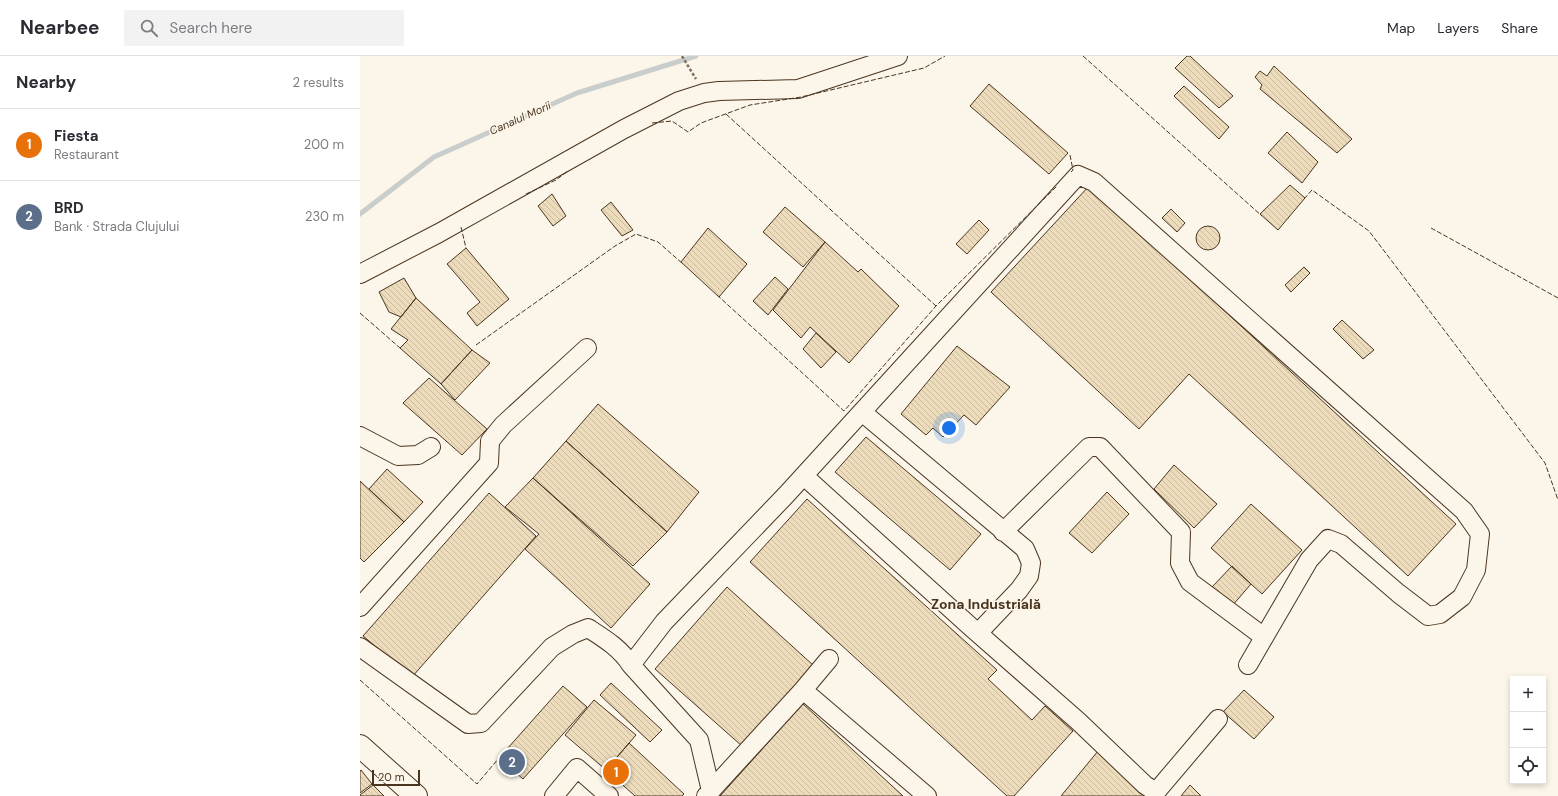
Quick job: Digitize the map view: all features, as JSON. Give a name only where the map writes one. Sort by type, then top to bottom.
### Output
[{"type":"main road","points":[[360,746],[416,796]]},
{"type":"street","points":[[360,274],[439,233],[679,100],[704,93],[719,91],[798,88],[855,63],[898,56]]},
{"type":"street","points":[[631,665],[664,622],[804,476],[1078,176],[1094,182],[1464,511],[1480,534],[1476,570],[1462,597],[1440,614],[1428,616],[1398,593],[1341,544],[1328,540],[1309,560],[1248,665]]},
{"type":"street","points":[[360,607],[489,463],[490,441],[503,425],[587,348]]},
{"type":"street","points":[[862,412],[1025,549],[1031,563],[1029,576],[1019,590],[978,633]]},
{"type":"street","points":[[360,436],[398,456],[418,455],[431,447]]},
{"type":"street","points":[[1003,532],[1089,447],[1100,447],[1180,532],[1180,563],[1190,582],[1264,637]]},
{"type":"street","points":[[804,476],[1078,721],[1145,785],[1156,792],[1218,719]]},
{"type":"street","points":[[360,647],[468,724],[481,723],[552,647],[573,634],[588,628],[613,644],[625,656],[631,665],[699,740],[709,794]]},
{"type":"street","points":[[709,794],[803,690],[828,660]]},
{"type":"street","points":[[803,690],[927,796]]},
{"type":"street","points":[[554,796],[577,768],[609,796]]},
{"type":"path","points":[[682,56],[692,72]]},
{"type":"building","points":[[1187,56],[1190,56],[1233,96],[1219,108],[1175,68]]},
{"type":"building","points":[[1274,66],[1352,139],[1337,153],[1260,89],[1262,85],[1255,77],[1260,71],[1267,76]]},
{"type":"building","points":[[989,84],[1068,153],[1049,174],[970,106]]},
{"type":"building","points":[[1184,86],[1229,127],[1219,139],[1174,96]]},
{"type":"building","points":[[1287,132],[1318,162],[1302,183],[1268,153]]},
{"type":"building","points":[[1290,185],[1305,198],[1278,230],[1260,214]]},
{"type":"building","points":[[1089,186],[1456,524],[1408,576],[1189,374],[1139,429],[991,292]]},
{"type":"building","points":[[552,194],[566,216],[553,226],[538,206]]},
{"type":"building","points":[[611,202],[633,230],[622,236],[601,210]]},
{"type":"building","points":[[785,207],[825,242],[803,267],[763,232]]},
{"type":"building","points":[[1171,209],[1185,223],[1177,232],[1162,218]]},
{"type":"building","points":[[979,220],[989,230],[967,254],[956,244]]},
{"type":"building","points":[[1208,226],[1217,229],[1220,238],[1217,247],[1208,250],[1199,247],[1196,238],[1199,229]]},
{"type":"building","points":[[708,228],[747,264],[719,297],[681,262]]},
{"type":"building","points":[[825,242],[858,272],[861,269],[899,306],[849,363],[810,327],[801,338],[773,310]]},
{"type":"building","points":[[466,248],[509,299],[477,326],[467,313],[480,302],[447,264]]},
{"type":"building","points":[[1304,267],[1310,273],[1291,292],[1285,285]]},
{"type":"building","points":[[775,277],[788,289],[768,315],[753,301]]},
{"type":"building","points":[[404,278],[416,298],[401,317],[389,312],[379,292]]},
{"type":"building","points":[[416,298],[472,350],[441,384],[400,348],[408,340],[391,329]]},
{"type":"building","points":[[1342,320],[1374,350],[1363,359],[1333,329]]},
{"type":"building","points":[[816,333],[836,352],[821,368],[803,349]]},
{"type":"building","points":[[957,346],[1010,387],[976,425],[964,415],[943,437],[933,428],[926,435],[901,414]]},
{"type":"building","points":[[472,350],[490,363],[455,400],[441,384]]},
{"type":"building","points":[[429,378],[487,429],[462,455],[403,403]]},
{"type":"building","points":[[598,404],[699,492],[667,532],[566,441]]},
{"type":"building","points":[[866,437],[981,534],[950,570],[835,472]]},
{"type":"building","points":[[566,441],[667,532],[633,566],[533,478]]},
{"type":"building","points":[[1174,465],[1217,504],[1194,528],[1154,489]]},
{"type":"building","points":[[387,469],[423,502],[404,522],[369,489]]},
{"type":"building","points":[[533,478],[650,584],[611,628],[525,549],[539,534],[505,507]]},
{"type":"building","points":[[360,481],[404,522],[364,562],[360,558]]},
{"type":"building","points":[[1107,492],[1129,514],[1092,553],[1069,533]]},
{"type":"building","points":[[489,493],[536,536],[412,677],[363,636]]},
{"type":"building","points":[[807,499],[997,670],[988,679],[1032,720],[1045,706],[1073,731],[1014,796],[1007,796],[750,562]]},
{"type":"building","points":[[1251,504],[1302,550],[1262,594],[1211,548]]},
{"type":"building","points":[[1232,566],[1251,584],[1232,606],[1212,587]]},
{"type":"building","points":[[727,587],[814,666],[742,746],[655,669]]},
{"type":"building","points":[[611,683],[662,730],[650,742],[600,695]]},
{"type":"building","points":[[563,686],[587,707],[523,779],[499,758]]},
{"type":"building","points":[[1244,690],[1274,717],[1254,739],[1223,712]]},
{"type":"building","points":[[594,700],[636,735],[606,770],[565,735]]},
{"type":"building","points":[[803,704],[903,796],[720,796]]},
{"type":"building","points":[[629,743],[684,794],[682,796],[635,796],[606,770]]},
{"type":"building","points":[[1098,751],[1148,796],[1061,796]]},
{"type":"building","points":[[361,770],[372,784],[360,793],[360,771]]},
{"type":"building","points":[[373,785],[384,796],[360,796],[360,795]]},
{"type":"building","points":[[1190,785],[1201,796],[1181,796]]},
{"type":"waterway","name":"Canalul Morii","points":[[360,214],[434,157],[577,93],[696,56]]},
{"type":"fence","points":[[652,123],[672,121],[688,132],[701,123],[750,105],[801,97],[924,68],[945,56]]},
{"type":"fence","points":[[1083,56],[1262,216]]},
{"type":"fence","points":[[726,114],[936,306]]},
{"type":"fence","points":[[1070,155],[1073,170],[1071,172]]},
{"type":"fence","points":[[526,194],[556,180],[568,171]]},
{"type":"fence","points":[[717,295],[844,411],[936,306],[1057,186]]},
{"type":"fence","points":[[1304,199],[1312,190],[1369,231],[1545,463],[1558,500]]},
{"type":"fence","points":[[461,227],[466,248]]},
{"type":"fence","points":[[1431,228],[1558,298]]},
{"type":"fence","points":[[476,345],[615,246],[636,234],[658,242],[683,264]]},
{"type":"fence","points":[[360,313],[400,348]]},
{"type":"fence","points":[[360,680],[477,784],[499,758]]},
{"type":"place","name":"BRD","points":[[512,762]]},
{"type":"place","name":"Fiesta","points":[[616,772]]},
{"type":"district","name":"Zona Industrială","points":[[986,604]]}]
